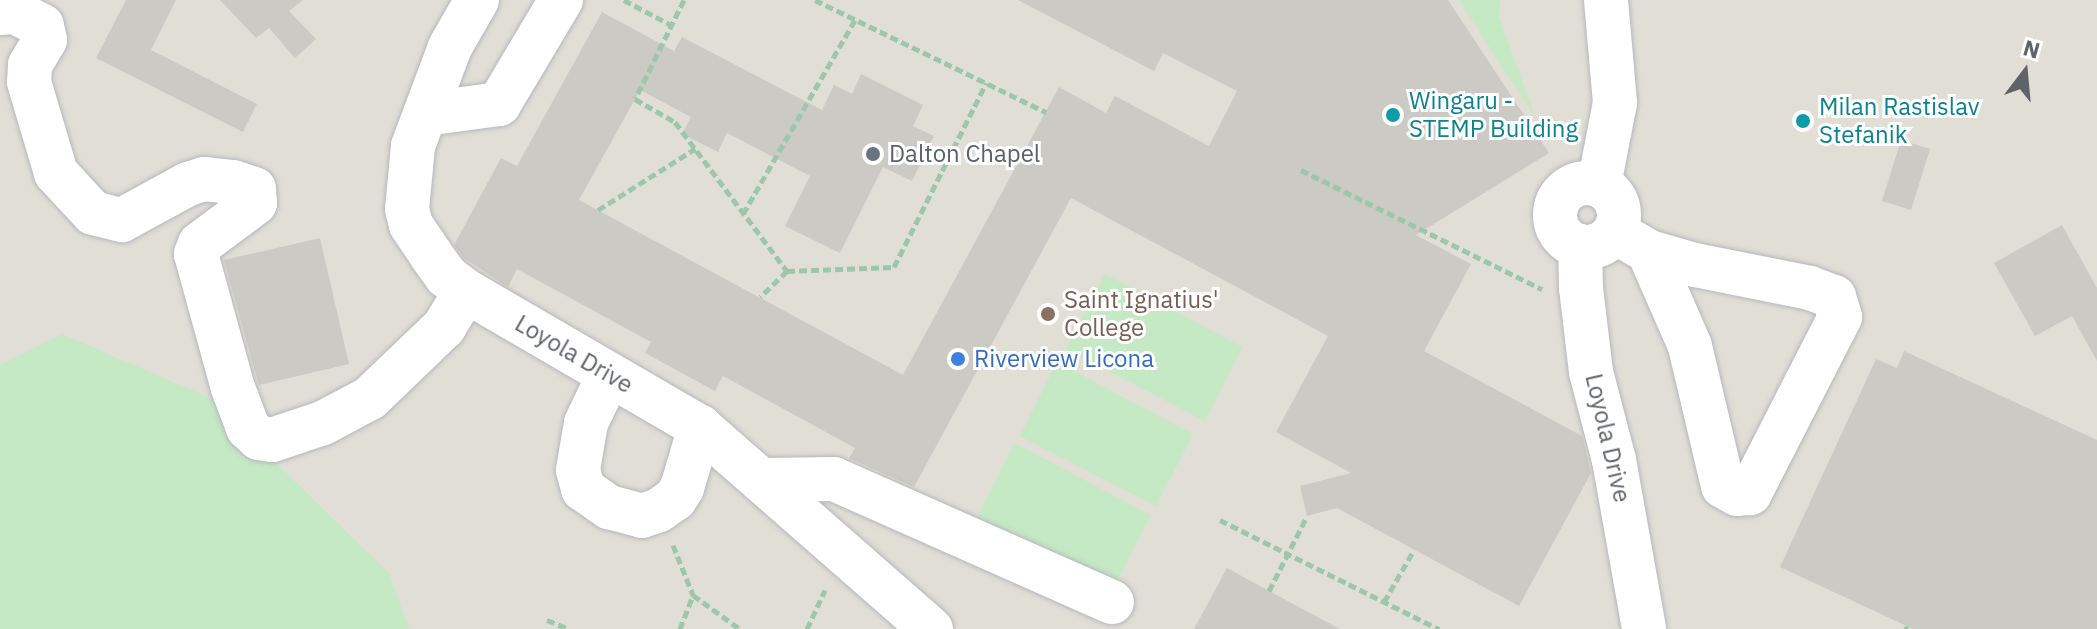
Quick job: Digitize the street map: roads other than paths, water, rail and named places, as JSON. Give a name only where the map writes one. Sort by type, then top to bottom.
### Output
[{"type":"street","name":"Loyola Drive","points":[[477,0],[450,47],[413,146],[407,194],[411,225],[446,276],[466,291],[700,427],[931,629]]},
{"type":"street","points":[[425,114],[499,104],[561,0]]},
{"type":"street","points":[[1606,0],[1615,103],[1599,185],[1582,183],[1570,187],[1556,207],[1560,232],[1615,243],[1695,265],[1810,288],[1834,297],[1840,317],[1761,479],[1750,493],[1737,494],[1723,486],[1690,346],[1615,243]]},
{"type":"street","points":[[0,13],[15,12],[42,26],[45,40],[30,65],[29,82],[56,173],[85,207],[107,219],[122,220],[188,184],[217,179],[254,189],[255,203],[246,213],[200,244],[196,254],[233,388],[248,428],[259,438],[272,440],[323,423],[370,398],[444,327],[466,291]]},
{"type":"street","name":"Loyola Drive","points":[[1615,243],[1581,288],[1591,372],[1614,460],[1644,629]]},
{"type":"street","points":[[609,375],[583,438],[578,470],[583,489],[625,513],[642,516],[659,510],[682,488],[700,427]]},
{"type":"street","points":[[764,480],[834,479],[1112,602]]},
{"type":"place","name":"Wingaru - STEMP Building","points":[[1393,115]]},
{"type":"place","name":"Milan Rastislav Stefanik","points":[[1803,121]]},
{"type":"place","name":"Dalton Chapel","points":[[873,154]]},
{"type":"place","name":"Saint Ignatius' College","points":[[1048,314]]},
{"type":"place","name":"Riverview Licona","points":[[958,359]]}]
